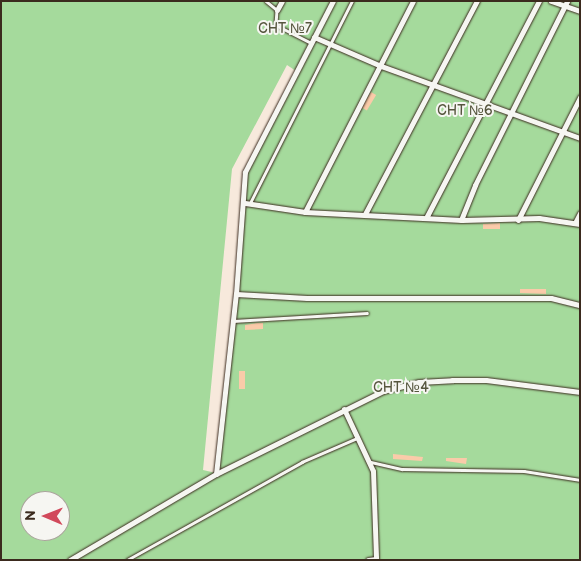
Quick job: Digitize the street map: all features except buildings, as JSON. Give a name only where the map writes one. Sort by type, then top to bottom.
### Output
[{"type":"street","points":[[277,10],[282,1]]},
{"type":"street","points":[[216,474],[247,204],[245,172],[333,1]]},
{"type":"street","points":[[305,212],[414,1]]},
{"type":"street","points":[[365,214],[477,1]]},
{"type":"street","points":[[426,218],[539,1]]},
{"type":"street","points":[[551,1],[566,4],[580,11]]},
{"type":"street","points":[[461,220],[475,185],[566,4]]},
{"type":"street","points":[[314,37],[381,66],[580,138]]},
{"type":"street","points":[[518,220],[580,97]]},
{"type":"street","points":[[247,204],[305,212],[461,220],[539,218],[577,224],[580,213]]},
{"type":"street","points":[[236,294],[307,298],[551,298],[580,305]]},
{"type":"street","points":[[70,560],[216,474],[362,399],[419,382],[486,380],[580,392]]},
{"type":"street","points":[[344,409],[371,462],[376,559],[368,560]]},
{"type":"lane","points":[[266,1],[277,10],[276,24],[311,43]]},
{"type":"lane","points":[[247,204],[352,1]]},
{"type":"lane","points":[[233,321],[366,312]]},
{"type":"lane","points":[[127,560],[302,462],[358,438]]},
{"type":"lane","points":[[371,462],[402,469],[524,471],[580,480]]},
{"type":"green space","points":[[1,1],[580,1],[580,560],[1,560]],"holes":[[[287,65],[296,71],[245,172],[236,294],[216,473],[203,470],[232,169]]]},
{"type":"park label","name":"СНТ №7","points":[[285,29]]},
{"type":"park label","name":"СНТ №6","points":[[465,111]]},
{"type":"park label","name":"СНТ №4","points":[[401,388]]}]
